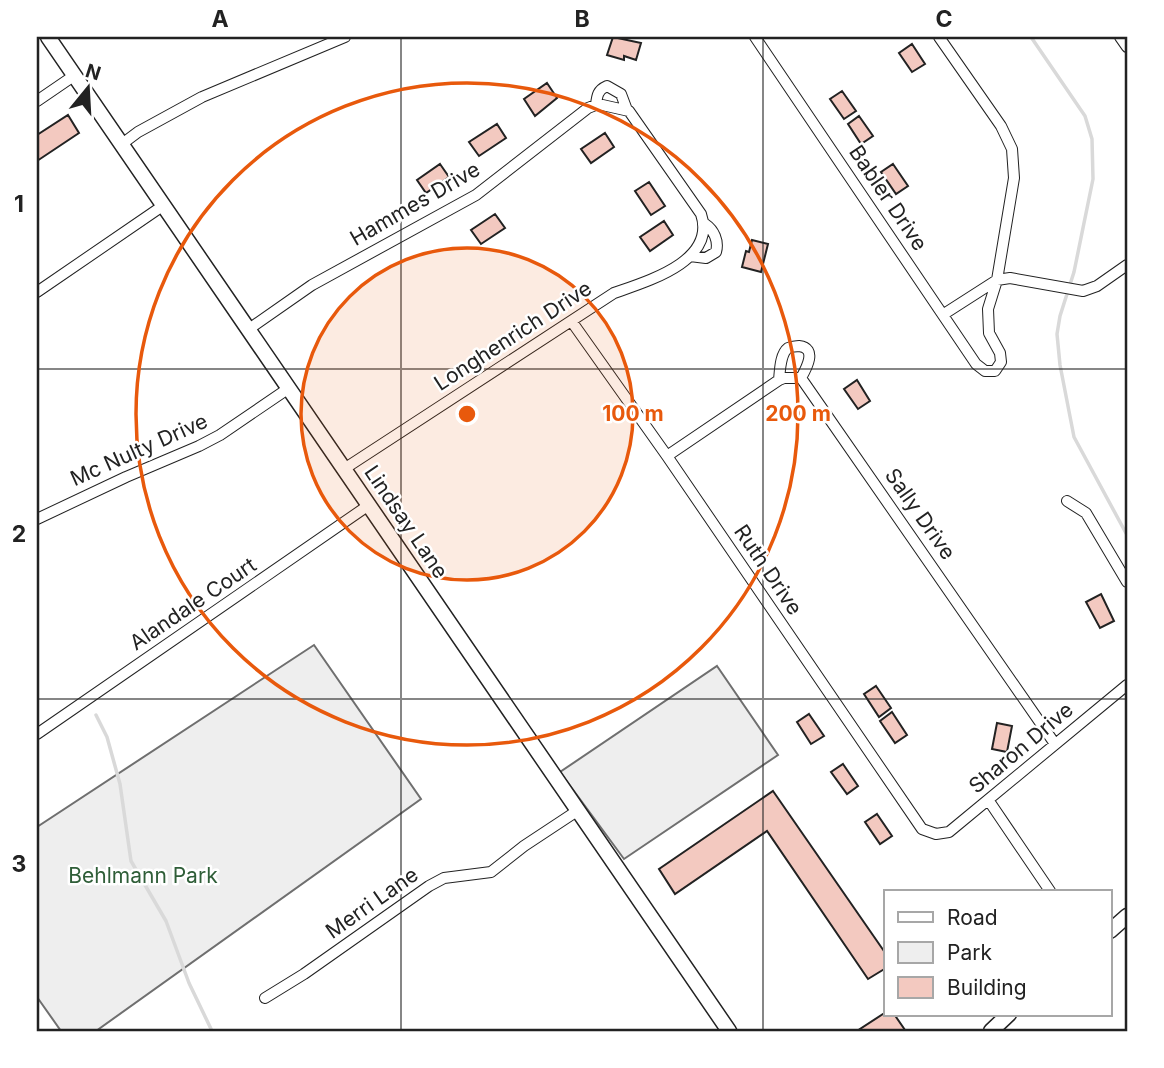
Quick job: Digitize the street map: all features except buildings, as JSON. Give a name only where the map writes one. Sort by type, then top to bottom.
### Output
[{"type":"street","name":"Lindsay Lane","points":[[48,37],[729,1031]]},
{"type":"street","points":[[122,144],[138,132],[202,97],[345,37]]},
{"type":"street","name":"Babler Drive","points":[[755,37],[976,364],[985,371],[995,371],[1001,362],[1000,354],[989,333],[988,309],[996,279]]},
{"type":"street","points":[[939,37],[1001,126],[1012,149],[1014,178],[996,279]]},
{"type":"street","points":[[1120,37],[1127,47]]},
{"type":"street","points":[[37,101],[75,75]]},
{"type":"street","name":"Hammes Drive","points":[[249,329],[312,285],[476,195],[596,104],[601,89],[607,86],[621,94],[627,110],[717,240],[716,252],[706,258],[690,256]]},
{"type":"street","points":[[596,104],[627,110]]},
{"type":"street","points":[[37,292],[164,205]]},
{"type":"street","name":"Longhenrich Drive","points":[[344,469],[614,293],[655,279],[690,256],[703,240],[705,224]]},
{"type":"street","points":[[944,314],[996,279],[1010,278],[1076,291],[1097,286],[1127,265]]},
{"type":"street","name":"Ruth Drive","points":[[572,322],[922,829],[936,834]]},
{"type":"street","points":[[667,456],[779,380],[802,378],[810,359],[806,348],[797,345],[789,348],[784,354],[779,380]]},
{"type":"street","name":"Sally Drive","points":[[802,378],[1055,744]]},
{"type":"street","name":"Mc Nulty Drive","points":[[37,519],[210,441],[289,388]]},
{"type":"street","points":[[1067,501],[1086,513],[1127,582]]},
{"type":"street","name":"Alandale Court","points":[[37,734],[369,505]]},
{"type":"street","name":"Sharon Drive","points":[[936,834],[949,832],[989,801],[1127,685]]},
{"type":"street","points":[[989,801],[1049,890]]},
{"type":"street","name":"Merri Lane","points":[[265,998],[304,974],[429,886],[444,878],[491,872],[524,846],[577,811]]},
{"type":"street","points":[[1112,929],[1127,916]]},
{"type":"street","points":[[992,1031],[1007,1016]]},
{"type":"green space","name":"Behlmann Park","points":[[314,645],[421,799],[96,1031],[61,1031],[37,997],[37,827]]},
{"type":"green space","points":[[717,666],[778,755],[624,859],[560,772]]},
{"type":"waterway","points":[[1031,37],[1085,116],[1092,139],[1093,179],[1074,272],[1057,334],[1074,437],[1127,535]]},
{"type":"waterway","points":[[96,715],[107,737],[120,784],[131,861],[166,921],[189,983],[212,1031]]}]
